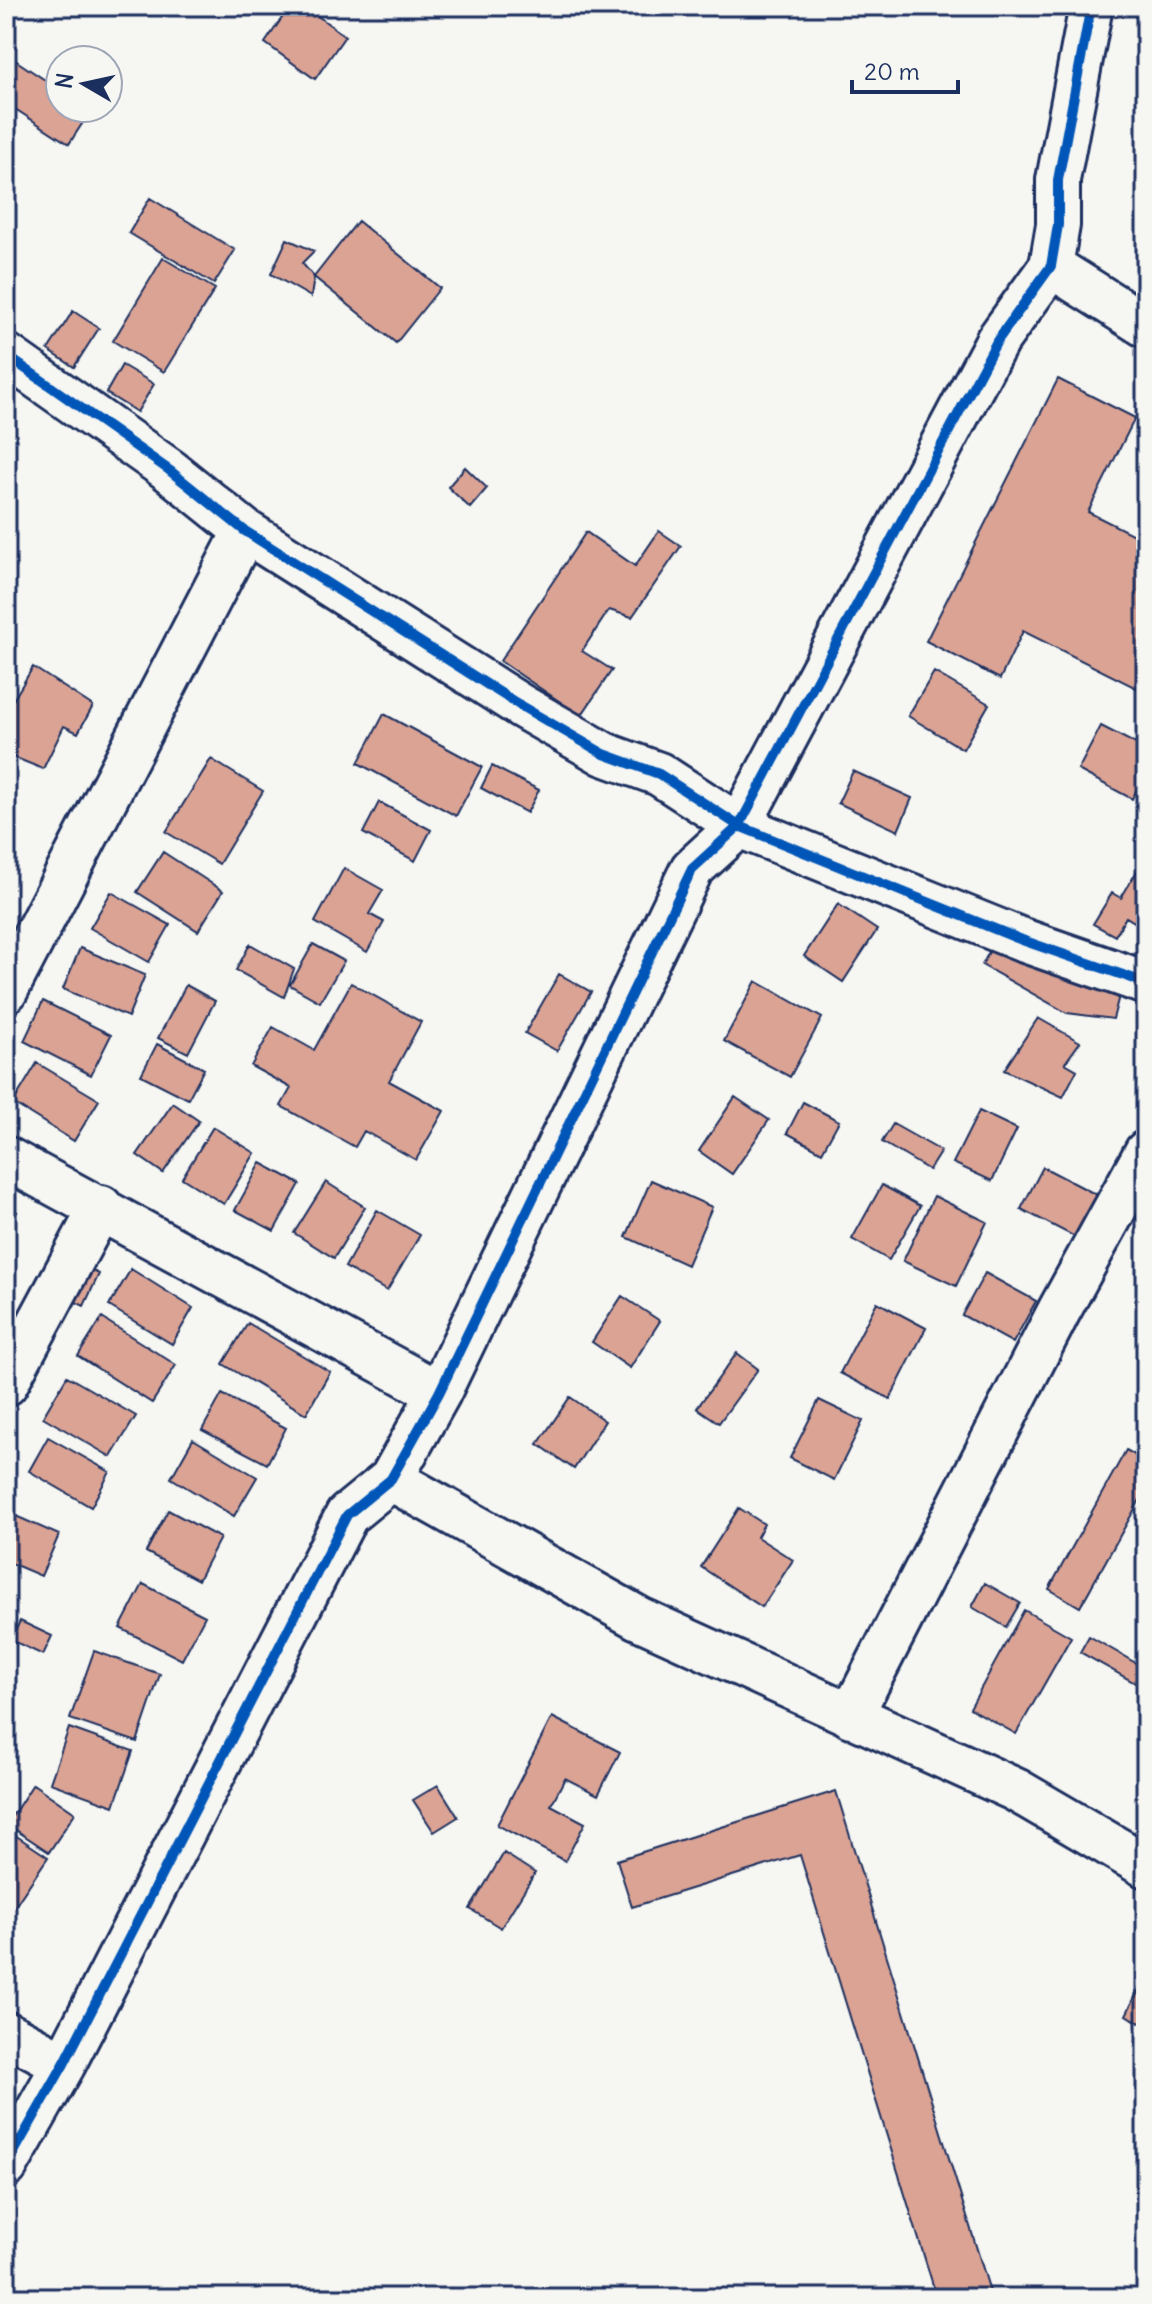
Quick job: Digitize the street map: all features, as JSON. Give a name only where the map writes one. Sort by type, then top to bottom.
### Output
[{"type":"street","points":[[6,2166],[64,2064],[347,1515],[391,1479],[439,1393],[692,869],[739,826],[997,341],[1051,266],[1058,225],[1058,180],[1091,6]]},
{"type":"street","points":[[1051,266],[1146,326]]},
{"type":"street","points":[[6,355],[169,470],[245,531],[521,706],[604,754],[659,774],[739,826],[1022,940],[1146,983]]},
{"type":"street","points":[[6,991],[245,531]]},
{"type":"street","points":[[851,1716],[1059,1311],[1146,1152]]},
{"type":"street","points":[[6,1158],[439,1393]]},
{"type":"street","points":[[6,1384],[101,1207]]},
{"type":"street","points":[[391,1479],[638,1618],[1016,1790],[1146,1866]]},
{"type":"street","points":[[6,2033],[64,2064]]},
{"type":"building","points":[[290,6],[304,6],[345,36],[315,79],[265,43]]},
{"type":"building","points":[[6,54],[44,79],[44,124],[82,124],[69,144],[6,103]]},
{"type":"building","points":[[150,198],[235,250],[214,284],[129,233]]},
{"type":"building","points":[[358,221],[440,288],[396,343],[314,277]]},
{"type":"building","points":[[287,239],[314,251],[302,263],[314,277],[311,297],[271,274]]},
{"type":"building","points":[[163,258],[215,289],[164,372],[113,341]]},
{"type":"building","points":[[73,311],[99,328],[74,367],[48,350]]},
{"type":"building","points":[[122,365],[154,384],[137,412],[106,393]]},
{"type":"building","points":[[1058,379],[1135,418],[1088,512],[1146,541],[1146,693],[1023,631],[1000,679],[926,641]]},
{"type":"building","points":[[465,467],[487,488],[470,508],[448,487]]},
{"type":"building","points":[[659,531],[681,546],[632,617],[609,610],[582,651],[612,670],[581,716],[500,661],[586,532],[635,566]]},
{"type":"building","points":[[33,667],[93,706],[78,733],[64,726],[43,769],[6,754],[6,712]]},
{"type":"building","points":[[934,672],[989,704],[963,749],[908,716]]},
{"type":"building","points":[[384,714],[482,767],[456,816],[358,763]]},
{"type":"building","points":[[1101,726],[1146,749],[1146,772],[1132,799],[1078,770]]},
{"type":"building","points":[[211,759],[263,791],[219,864],[166,832]]},
{"type":"building","points":[[492,766],[539,790],[527,813],[481,788]]},
{"type":"building","points":[[853,771],[912,798],[898,831],[838,803]]},
{"type":"building","points":[[379,802],[431,830],[415,861],[363,833]]},
{"type":"building","points":[[163,852],[223,891],[198,931],[137,892]]},
{"type":"building","points":[[1146,856],[1146,929],[1126,917],[1115,936],[1093,924],[1112,893],[1121,898]]},
{"type":"building","points":[[344,868],[383,890],[369,914],[384,922],[367,952],[315,922]]},
{"type":"building","points":[[111,892],[170,925],[149,962],[90,928]]},
{"type":"building","points":[[838,904],[877,930],[843,982],[804,956]]},
{"type":"building","points":[[998,935],[1121,988],[1113,1019],[1067,1013],[982,965]]},
{"type":"building","points":[[250,944],[294,969],[284,997],[236,970]]},
{"type":"building","points":[[313,944],[344,961],[320,1002],[290,985]]},
{"type":"building","points":[[80,948],[145,975],[128,1017],[63,989]]},
{"type":"building","points":[[559,974],[591,992],[557,1051],[525,1033]]},
{"type":"building","points":[[756,981],[822,1018],[790,1077],[724,1041]]},
{"type":"building","points":[[351,983],[421,1022],[389,1081],[444,1111],[416,1160],[364,1131],[355,1147],[281,1106],[291,1088],[251,1066],[273,1027],[314,1050]]},
{"type":"building","points":[[186,985],[215,1001],[188,1053],[158,1038]]},
{"type":"building","points":[[43,1001],[111,1035],[91,1075],[24,1041]]},
{"type":"building","points":[[1038,1018],[1080,1042],[1065,1063],[1077,1070],[1063,1097],[1004,1070]]},
{"type":"building","points":[[157,1044],[204,1069],[188,1099],[141,1075]]},
{"type":"building","points":[[37,1063],[99,1100],[74,1141],[13,1103]]},
{"type":"building","points":[[735,1097],[769,1120],[732,1174],[699,1151]]},
{"type":"building","points":[[803,1102],[839,1121],[822,1152],[787,1133]]},
{"type":"building","points":[[173,1103],[199,1121],[163,1173],[137,1155]]},
{"type":"building","points":[[979,1111],[1017,1129],[992,1181],[953,1163]]},
{"type":"building","points":[[893,1124],[941,1151],[929,1170],[882,1142]]},
{"type":"building","points":[[213,1127],[255,1153],[224,1204],[182,1178]]},
{"type":"building","points":[[261,1163],[300,1184],[274,1231],[235,1210]]},
{"type":"building","points":[[1043,1167],[1097,1195],[1075,1237],[1021,1209]]},
{"type":"building","points":[[651,1180],[712,1207],[687,1265],[626,1237]]},
{"type":"building","points":[[326,1182],[365,1207],[334,1258],[294,1233]]},
{"type":"building","points":[[882,1185],[920,1206],[889,1260],[852,1239]]},
{"type":"building","points":[[934,1196],[987,1222],[956,1286],[903,1261]]},
{"type":"building","points":[[6,1206],[17,1212],[6,1231]]},
{"type":"building","points":[[377,1210],[420,1235],[387,1291],[345,1267]]},
{"type":"building","points":[[76,1263],[99,1274],[84,1306],[61,1295]]},
{"type":"building","points":[[131,1269],[193,1308],[172,1344],[109,1306]]},
{"type":"building","points":[[985,1273],[1036,1301],[1013,1343],[962,1315]]},
{"type":"building","points":[[622,1296],[660,1321],[630,1368],[592,1342]]},
{"type":"building","points":[[877,1302],[926,1328],[890,1399],[840,1373]]},
{"type":"building","points":[[102,1318],[176,1365],[152,1403],[78,1356]]},
{"type":"building","points":[[248,1323],[330,1372],[306,1414],[223,1364]]},
{"type":"building","points":[[737,1353],[758,1369],[719,1423],[697,1408]]},
{"type":"building","points":[[67,1376],[136,1416],[111,1457],[43,1417]]},
{"type":"building","points":[[222,1394],[286,1428],[267,1464],[202,1430]]},
{"type":"building","points":[[570,1397],[605,1421],[574,1469],[538,1444]]},
{"type":"building","points":[[819,1400],[863,1421],[834,1480],[790,1458]]},
{"type":"building","points":[[48,1437],[110,1472],[91,1507],[29,1471]]},
{"type":"building","points":[[193,1439],[257,1477],[234,1516],[171,1478]]},
{"type":"building","points":[[1126,1450],[1146,1461],[1146,1489],[1080,1607],[1049,1589]]},
{"type":"building","points":[[739,1508],[764,1524],[757,1537],[793,1560],[762,1607],[701,1567]]},
{"type":"building","points":[[168,1510],[220,1538],[198,1580],[146,1552]]},
{"type":"building","points":[[9,1513],[59,1535],[41,1576],[6,1561]]},
{"type":"building","points":[[985,1583],[1020,1603],[1006,1627],[972,1607]]},
{"type":"building","points":[[143,1584],[205,1616],[182,1660],[120,1628]]},
{"type":"building","points":[[1024,1610],[1071,1637],[1016,1734],[970,1708]]},
{"type":"building","points":[[20,1621],[52,1636],[43,1655],[11,1640]]},
{"type":"building","points":[[1089,1636],[1146,1669],[1146,1689],[1080,1652]]},
{"type":"building","points":[[94,1651],[160,1674],[137,1742],[70,1719]]},
{"type":"building","points":[[552,1717],[620,1752],[598,1795],[565,1778],[551,1805],[585,1823],[565,1861],[497,1825]]},
{"type":"building","points":[[69,1728],[133,1751],[114,1806],[50,1783]]},
{"type":"building","points":[[33,1784],[75,1813],[49,1852],[7,1824]]},
{"type":"building","points":[[438,1785],[458,1817],[434,1832],[413,1800]]},
{"type":"building","points":[[836,1791],[992,2298],[937,2298],[800,1855],[632,1907],[617,1860]]},
{"type":"building","points":[[6,1829],[48,1857],[13,1909],[6,1904]]},
{"type":"building","points":[[504,1853],[535,1873],[501,1928],[470,1909]]},
{"type":"building","points":[[1146,1975],[1146,2026],[1126,2015]]},
{"type":"cycle path","points":[[6,2166],[64,2064],[347,1515],[391,1479],[439,1393],[692,869],[739,826],[997,341],[1051,266],[1058,225],[1058,180],[1091,6]]},
{"type":"cycle path","points":[[6,355],[169,470],[245,531],[521,706],[604,754],[659,774],[739,826],[1022,940],[1146,983]]}]
